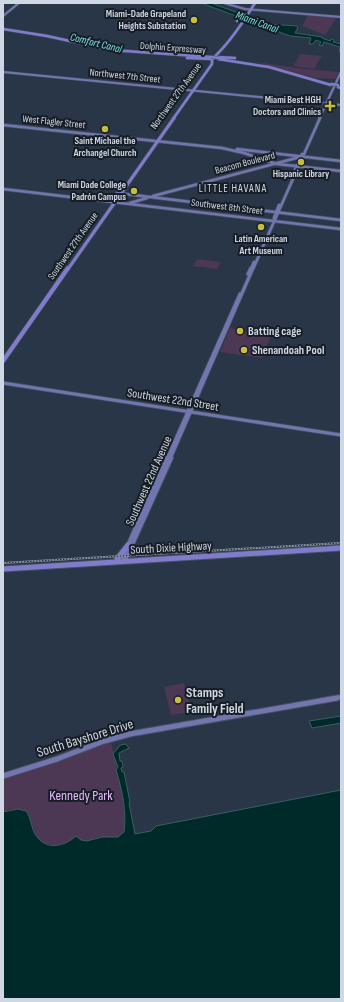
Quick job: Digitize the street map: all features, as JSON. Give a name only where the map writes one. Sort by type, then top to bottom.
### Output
[{"type":"highway","name":"Northwest 27th Avenue","points":[[155,141],[241,21],[248,15],[249,10],[254,3]]},
{"type":"highway","points":[[3,29],[48,36]]},
{"type":"highway","name":"Dolphin Expressway","points":[[3,29],[48,36],[101,50],[173,55]]},
{"type":"highway","name":"Dolphin Expressway","points":[[3,29],[48,36],[111,50],[173,55]]},
{"type":"highway","points":[[173,55],[206,55],[219,52],[227,56],[262,64]]},
{"type":"highway","points":[[173,55],[201,59],[227,56]]},
{"type":"highway","name":"Dolphin Expressway","points":[[179,55],[262,64],[331,85]]},
{"type":"highway","points":[[206,55],[222,62]]},
{"type":"highway","name":"Dolphin Expressway","points":[[214,58],[257,65],[311,80],[340,86]]},
{"type":"highway","points":[[201,59],[210,65],[222,62],[257,65]]},
{"type":"highway","name":"Northwest 27th Avenue","points":[[163,129],[171,121],[173,116]]},
{"type":"highway","name":"Southwest 27th Avenue","points":[[4,358],[155,141]]},
{"type":"highway","points":[[122,559],[128,545]]},
{"type":"highway","name":"South Dixie Highway","points":[[3,567],[341,547]]},
{"type":"main road","points":[[3,16],[19,3]]},
{"type":"main road","points":[[224,3],[249,10],[341,17]]},
{"type":"main road","name":"Northwest 7th Street","points":[[3,72],[341,105]]},
{"type":"main road","name":"Southwest 22nd Avenue","points":[[128,545],[190,411],[296,167],[341,72]]},
{"type":"main road","name":"West Flagler Street","points":[[3,124],[104,135]]},
{"type":"main road","name":"West Flagler Street","points":[[17,126],[228,149],[244,153]]},
{"type":"main road","name":"West Flagler Street","points":[[191,145],[265,152],[301,158],[341,161]]},
{"type":"main road","points":[[265,152],[241,151],[276,164],[296,167]]},
{"type":"main road","name":"Beacom Boulevard","points":[[126,203],[301,158]]},
{"type":"main road","points":[[279,164],[284,166]]},
{"type":"main road","points":[[269,165],[341,171]]},
{"type":"main road","name":"Southwest 8th Street","points":[[3,189],[341,229]]},
{"type":"main road","points":[[119,193],[341,220]]},
{"type":"main road","points":[[157,198],[160,194]]},
{"type":"main road","name":"Southwest 22nd Street","points":[[3,382],[341,434]]},
{"type":"main road","name":"Southwest 22nd Avenue","points":[[122,559],[171,452]]},
{"type":"main road","name":"South Bayshore Drive","points":[[3,776],[57,759],[104,741],[130,734],[341,697]]},
{"type":"green space","points":[[308,15],[337,17],[325,35],[302,26]]},
{"type":"green space","points":[[300,54],[322,56],[314,69],[293,66]]},
{"type":"green space","points":[[256,62],[339,72],[335,79],[316,78]]},
{"type":"green space","points":[[197,259],[221,262],[217,269],[193,266]]},
{"type":"green space","points":[[230,328],[271,335],[262,358],[220,352]]},
{"type":"green space","name":"Stamps Family Field","points":[[184,683],[192,712],[171,715],[164,687]]},
{"type":"green space","name":"Kennedy Park","points":[[111,741],[123,796],[125,830],[118,837],[102,837],[87,841],[81,840],[76,836],[62,846],[53,845],[41,842],[36,835],[26,811],[10,809],[3,812],[3,777]]},
{"type":"water","name":"Miami Canal","points":[[201,3],[211,3],[268,24],[297,26],[298,27],[295,33],[322,37],[330,41],[332,39],[334,40],[333,42],[341,44],[341,51],[339,52],[340,47],[324,42],[322,46],[319,45],[321,42],[316,40],[313,44],[309,44],[311,38],[290,36]]},
{"type":"water","points":[[341,716],[341,723],[312,728],[309,721]]},
{"type":"water","points":[[126,744],[129,748],[119,753],[120,761],[122,761],[123,767],[121,768],[122,772],[124,772],[135,834],[151,831],[156,826],[341,790],[341,999],[3,999],[3,812],[18,809],[26,811],[35,834],[44,843],[49,845],[55,846],[66,843],[76,836],[81,840],[87,841],[102,837],[118,837],[124,832],[125,817],[122,793],[116,770],[118,767],[113,754],[120,745]]},
{"type":"waterway","name":"Miami Canal","points":[[238,22],[277,30]]},
{"type":"railway","points":[[3,563],[341,543]]},
{"type":"place","name":"Miami-Dade Grapeland Heights Substation","points":[[194,20]]},
{"type":"place","name":"Miami Best HGH Doctors and Clinics","points":[[330,106]]},
{"type":"place","name":"Saint Michael the Archangel Church","points":[[105,129]]},
{"type":"place","name":"Hispanic Library","points":[[301,162]]},
{"type":"place","name":"Miami Dade College Padrón Campus","points":[[134,191]]},
{"type":"place","name":"Latin American Art Museum","points":[[261,227]]},
{"type":"place","name":"Batting cage","points":[[240,331]]},
{"type":"place","name":"Shenandoah Pool","points":[[244,350]]},
{"type":"place","name":"Stamps Family Field","points":[[178,700]]},
{"type":"district","name":"LITTLE HAVANA","points":[[233,188]]},
{"type":"water label","name":"Comfort Canal","points":[[96,43]]}]
